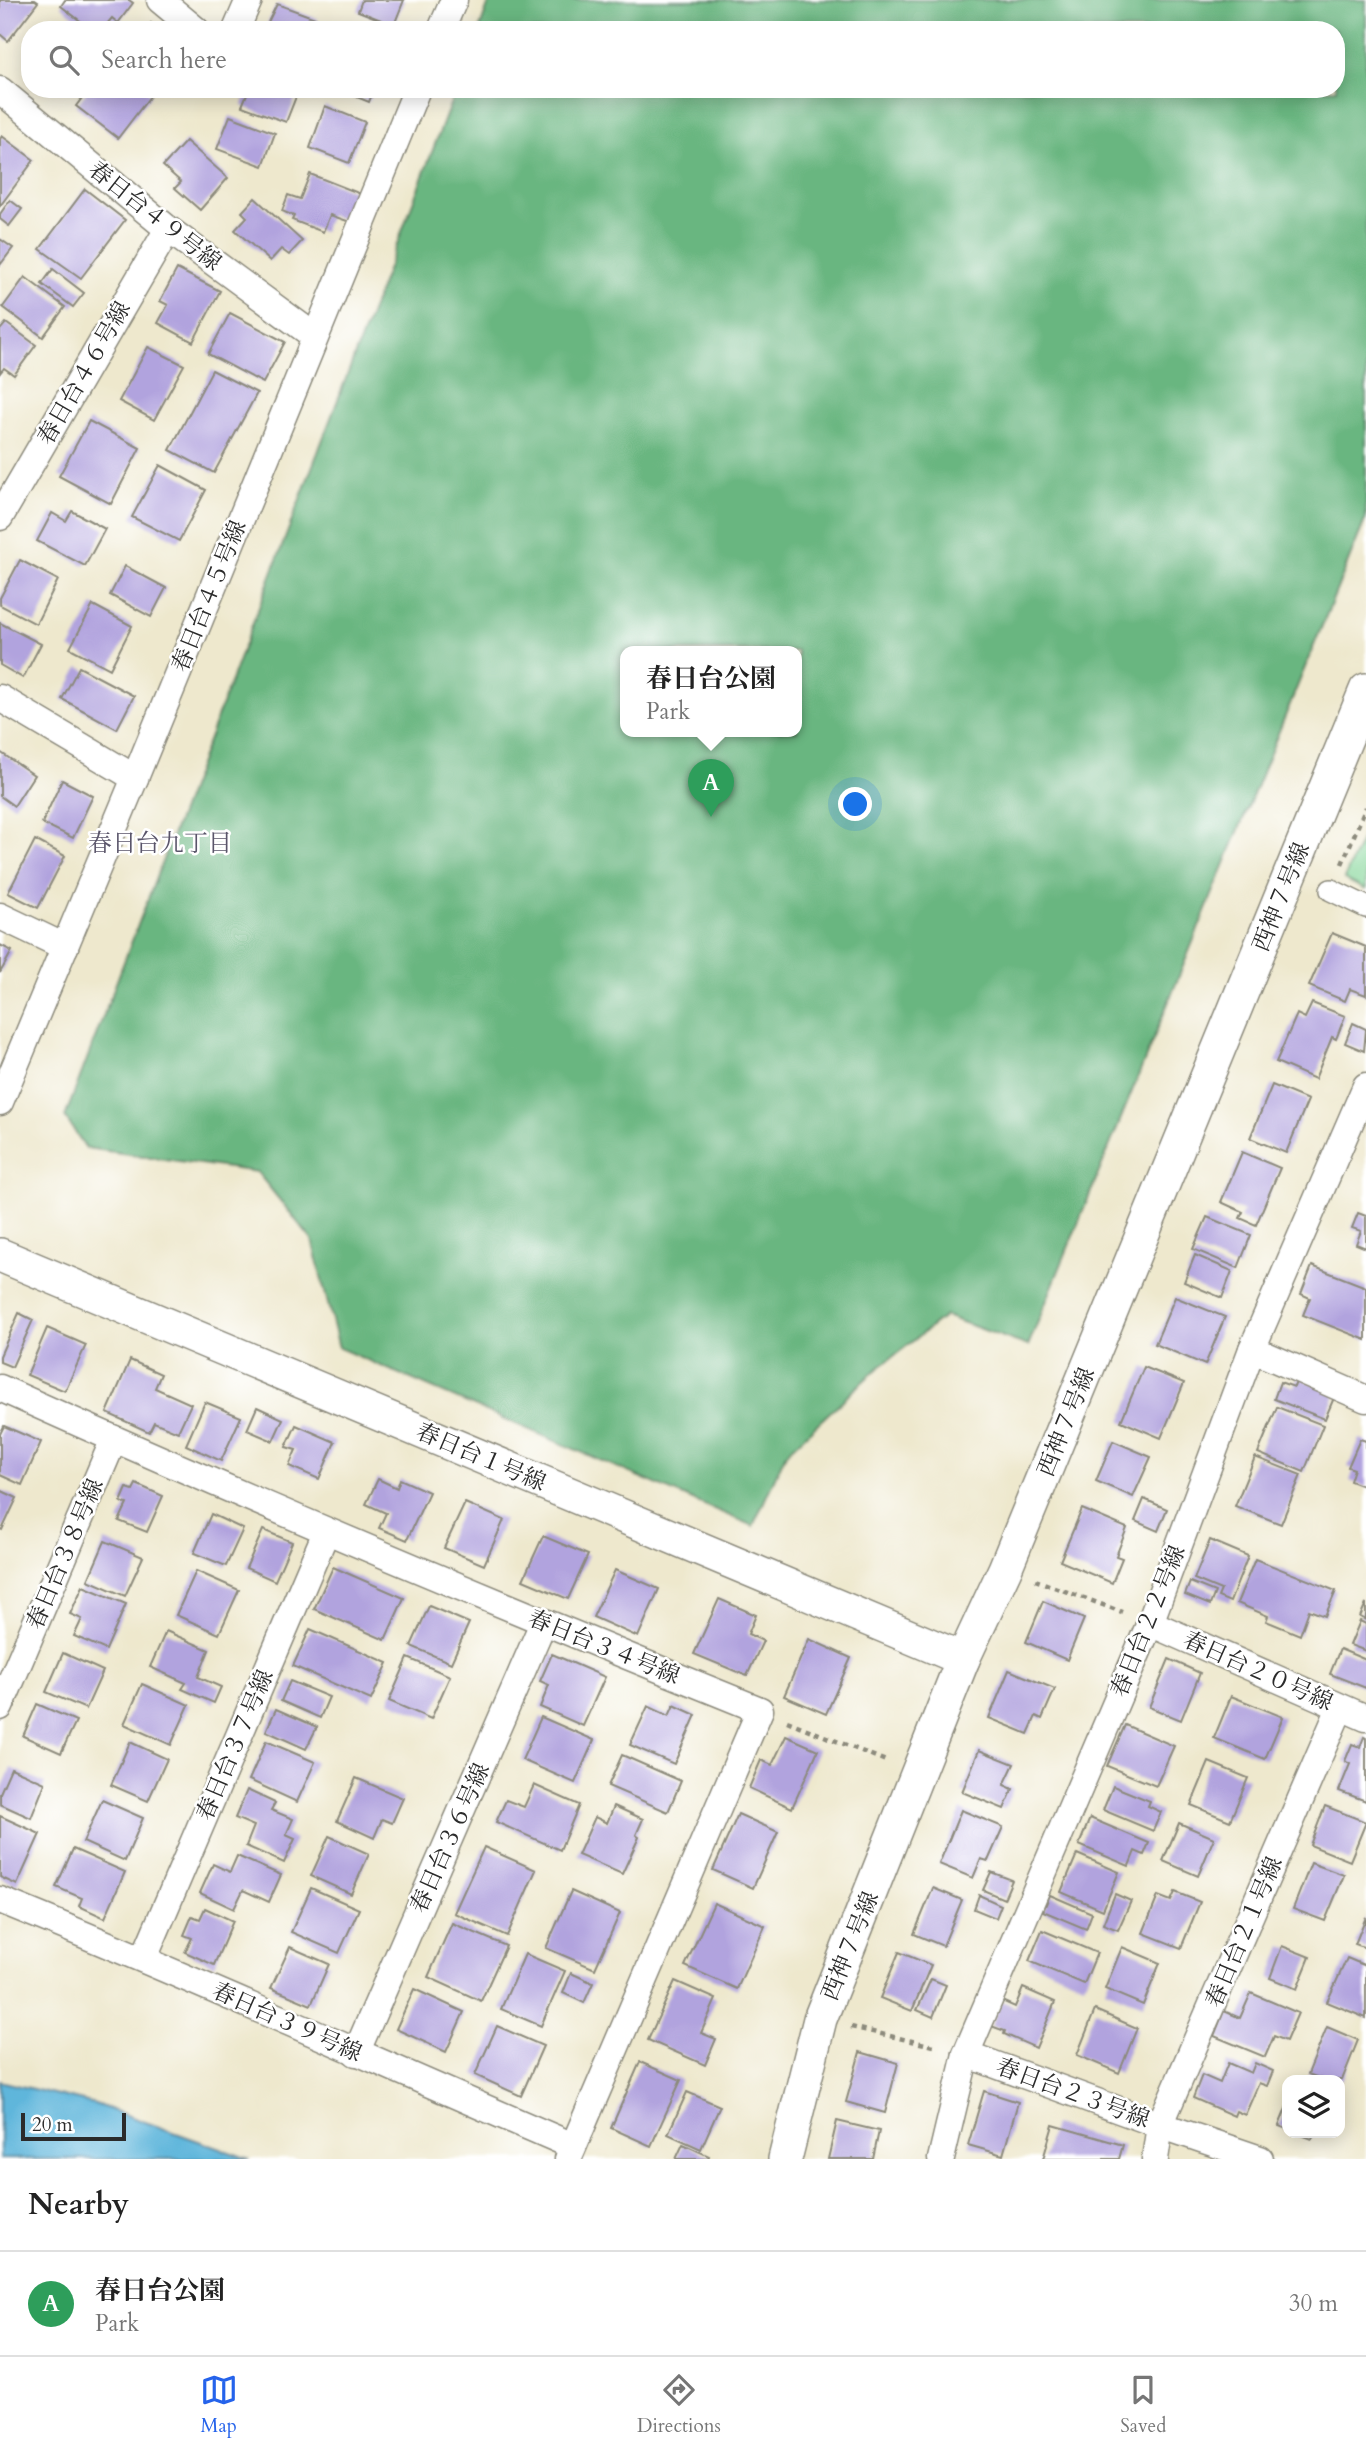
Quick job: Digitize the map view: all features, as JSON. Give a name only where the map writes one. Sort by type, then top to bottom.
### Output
[{"type":"street","points":[[160,0],[185,21]]},
{"type":"street","points":[[240,21],[249,0]]},
{"type":"street","points":[[445,21],[454,0]]},
{"type":"street","name":"春日台４５号線","points":[[0,1102],[413,98]]},
{"type":"street","name":"春日台４９号線","points":[[4,101],[168,229],[314,336]]},
{"type":"street","name":"春日台４６号線","points":[[0,517],[168,229]]},
{"type":"street","name":"西神７号線","points":[[785,2159],[820,2019],[963,1659],[1005,1569],[1366,691]]},
{"type":"street","points":[[0,698],[135,778]]},
{"type":"street","points":[[1331,890],[1366,907]]},
{"type":"street","points":[[0,916],[65,947]]},
{"type":"street","name":"春日台２２号線","points":[[941,2159],[966,2054],[1150,1623],[1252,1349],[1366,1086]]},
{"type":"street","name":"春日台１号線","points":[[0,1255],[963,1659]]},
{"type":"street","points":[[1252,1349],[1366,1399]]},
{"type":"street","name":"春日台３４号線","points":[[0,1388],[326,1532],[761,1710]]},
{"type":"street","name":"春日台３８号線","points":[[0,1707],[114,1440]]},
{"type":"street","name":"春日台３７号線","points":[[144,1958],[326,1532]]},
{"type":"street","name":"春日台３６号線","points":[[356,2053],[543,1623]]},
{"type":"street","name":"春日台２０号線","points":[[1150,1623],[1366,1718]]},
{"type":"street","name":"春日台２１号線","points":[[1155,2159],[1160,2125],[1340,1708]]},
{"type":"street","points":[[571,2152],[761,1710]]},
{"type":"street","name":"春日台３９号線","points":[[0,1900],[144,1958],[571,2152]]},
{"type":"street","name":"春日台２３号線","points":[[966,2054],[1260,2159]]},
{"type":"path","points":[[1331,890],[1366,807]]},
{"type":"path","points":[[1005,1569],[1150,1623]]},
{"type":"path","points":[[761,1710],[918,1773]]},
{"type":"path","points":[[820,2019],[966,2054]]},
{"type":"green space","points":[[490,0],[1366,0],[1366,518],[1028,1346],[945,1316],[872,1373],[786,1453],[753,1526],[339,1348],[312,1240],[257,1172],[86,1148],[65,1117],[453,98],[1345,98],[1345,21],[482,21]]},
{"type":"green space","points":[[1366,829],[1366,890],[1344,879]]},
{"type":"water","points":[[0,2081],[95,2104],[249,2159],[0,2159]]},
{"type":"building","points":[[0,0],[38,2],[8,41],[0,34]]},
{"type":"building","points":[[65,0],[129,0],[133,3],[120,21],[112,18],[110,21],[80,21],[61,6]]},
{"type":"building","points":[[362,0],[404,0],[396,21],[384,21],[358,11]]},
{"type":"building","points":[[277,4],[318,19],[317,21],[268,21]]},
{"type":"building","points":[[82,98],[149,98],[118,138],[76,106]]},
{"type":"building","points":[[245,98],[295,98],[286,122],[242,106]]},
{"type":"building","points":[[325,106],[365,122],[349,163],[310,148]]},
{"type":"building","points":[[230,116],[275,133],[263,166],[217,149]]},
{"type":"building","points":[[2,136],[34,160],[0,206],[0,139]]},
{"type":"building","points":[[186,141],[228,178],[200,210],[175,188],[181,182],[163,166]]},
{"type":"building","points":[[310,174],[361,194],[350,222],[330,215],[323,232],[292,220],[294,216],[282,211],[288,195],[300,199]]},
{"type":"building","points":[[85,189],[125,220],[81,278],[40,249]]},
{"type":"building","points":[[255,198],[302,241],[289,255],[281,249],[270,261],[235,230],[247,217],[242,212]]},
{"type":"building","points":[[10,200],[22,209],[9,226],[0,219],[0,214]]},
{"type":"building","points":[[0,239],[13,248],[0,265]]},
{"type":"building","points":[[53,269],[84,293],[73,307],[42,284]]},
{"type":"building","points":[[177,269],[220,291],[193,342],[158,323],[168,305],[160,301]]},
{"type":"building","points":[[25,277],[65,307],[43,337],[3,307]]},
{"type":"building","points":[[230,313],[285,342],[263,383],[208,354]]},
{"type":"building","points":[[6,323],[36,345],[14,375],[4,368],[0,373],[0,330]]},
{"type":"building","points":[[148,347],[184,365],[154,420],[119,401]]},
{"type":"building","points":[[212,370],[257,393],[214,473],[170,450]]},
{"type":"building","points":[[89,421],[140,448],[111,504],[59,476]]},
{"type":"building","points":[[160,465],[206,490],[179,541],[132,517]]},
{"type":"building","points":[[72,511],[105,529],[85,566],[37,541],[52,513],[66,521]]},
{"type":"building","points":[[20,560],[58,580],[36,624],[0,605],[0,598]]},
{"type":"building","points":[[125,566],[166,588],[151,617],[110,595]]},
{"type":"building","points":[[93,605],[132,626],[110,669],[70,648]]},
{"type":"building","points":[[0,623],[41,644],[23,678],[0,665]]},
{"type":"building","points":[[79,667],[134,696],[117,729],[62,699]]},
{"type":"building","points":[[0,752],[34,775],[14,806],[0,796]]},
{"type":"building","points":[[62,780],[93,796],[73,838],[42,823]]},
{"type":"building","points":[[35,840],[65,856],[38,908],[8,893]]},
{"type":"building","points":[[1332,933],[1366,947],[1366,995],[1350,989],[1345,1001],[1309,986]]},
{"type":"building","points":[[0,945],[12,951],[0,973]]},
{"type":"building","points":[[1312,1003],[1345,1016],[1336,1039],[1332,1037],[1315,1079],[1276,1062],[1297,1014],[1305,1018]]},
{"type":"building","points":[[1353,1023],[1366,1029],[1364,1051],[1345,1043]]},
{"type":"building","points":[[1272,1085],[1308,1100],[1286,1153],[1250,1138]]},
{"type":"building","points":[[1242,1152],[1280,1168],[1256,1225],[1240,1218],[1243,1212],[1221,1202]]},
{"type":"building","points":[[1358,1213],[1366,1216],[1366,1248],[1356,1244],[1361,1231],[1352,1228]]},
{"type":"building","points":[[1207,1217],[1251,1235],[1238,1268],[1193,1249]]},
{"type":"building","points":[[1195,1255],[1232,1271],[1222,1298],[1184,1282]]},
{"type":"building","points":[[1312,1266],[1366,1287],[1366,1340],[1303,1315],[1310,1298],[1301,1294]]},
{"type":"building","points":[[1175,1297],[1225,1317],[1205,1365],[1155,1344]]},
{"type":"building","points":[[19,1313],[33,1320],[12,1367],[0,1362],[0,1356]]},
{"type":"building","points":[[47,1328],[86,1345],[65,1391],[27,1375]]},
{"type":"building","points":[[130,1360],[161,1374],[155,1388],[191,1404],[178,1432],[154,1422],[149,1432],[107,1413]]},
{"type":"building","points":[[1144,1367],[1184,1383],[1161,1438],[1121,1421]]},
{"type":"building","points":[[1298,1377],[1336,1393],[1325,1419],[1274,1399],[1280,1382],[1294,1387]]},
{"type":"building","points":[[205,1402],[241,1417],[221,1461],[186,1445]]},
{"type":"building","points":[[257,1407],[283,1419],[273,1441],[247,1430]]},
{"type":"building","points":[[1277,1407],[1323,1425],[1304,1472],[1258,1453]]},
{"type":"building","points":[[296,1425],[335,1442],[319,1479],[289,1466],[296,1450],[286,1447]]},
{"type":"building","points":[[4,1426],[41,1442],[22,1485],[0,1475],[0,1434]]},
{"type":"building","points":[[1360,1439],[1366,1441],[1366,1487],[1350,1481],[1354,1469],[1348,1467]]},
{"type":"building","points":[[1113,1441],[1151,1457],[1133,1497],[1096,1481]]},
{"type":"building","points":[[1255,1457],[1301,1475],[1281,1524],[1235,1506]]},
{"type":"building","points":[[378,1479],[397,1488],[400,1479],[429,1492],[407,1540],[379,1528],[386,1513],[366,1504]]},
{"type":"building","points":[[136,1484],[163,1496],[147,1532],[119,1521],[127,1504],[121,1502],[127,1488],[133,1490]]},
{"type":"building","points":[[0,1490],[17,1498],[2,1530],[0,1529]]},
{"type":"building","points":[[1144,1499],[1167,1509],[1158,1531],[1135,1521]]},
{"type":"building","points":[[465,1503],[504,1520],[484,1565],[444,1548]]},
{"type":"building","points":[[1082,1509],[1127,1528],[1116,1556],[1122,1558],[1112,1583],[1060,1561]]},
{"type":"building","points":[[211,1514],[243,1529],[226,1566],[194,1553]]},
{"type":"building","points":[[263,1530],[292,1542],[275,1581],[246,1568]]},
{"type":"building","points":[[543,1536],[588,1555],[568,1599],[523,1580]]},
{"type":"building","points":[[1210,1540],[1248,1556],[1230,1602],[1218,1597],[1221,1590],[1194,1579]]},
{"type":"building","points":[[105,1541],[143,1557],[125,1596],[88,1580]]},
{"type":"building","points":[[1255,1559],[1336,1591],[1325,1616],[1309,1610],[1300,1635],[1266,1621],[1268,1616],[1237,1603]]},
{"type":"building","points":[[333,1567],[404,1598],[385,1640],[314,1609]]},
{"type":"building","points":[[615,1570],[659,1589],[638,1637],[593,1617]]},
{"type":"building","points":[[196,1571],[239,1590],[219,1634],[176,1615]]},
{"type":"building","points":[[1190,1582],[1215,1592],[1210,1605],[1185,1595]]},
{"type":"building","points":[[83,1586],[126,1604],[106,1650],[74,1636],[82,1619],[70,1614]]},
{"type":"building","points":[[719,1599],[756,1615],[748,1634],[763,1641],[747,1676],[694,1654]]},
{"type":"building","points":[[1043,1601],[1084,1619],[1067,1660],[1026,1642]]},
{"type":"building","points":[[1366,1603],[1366,1620],[1360,1617]]},
{"type":"building","points":[[429,1606],[469,1623],[451,1663],[411,1646]]},
{"type":"building","points":[[1360,1621],[1366,1624],[1366,1651],[1350,1645]]},
{"type":"building","points":[[310,1629],[388,1663],[371,1700],[293,1666]]},
{"type":"building","points":[[166,1631],[209,1650],[198,1677],[221,1687],[214,1703],[182,1689],[186,1683],[150,1667]]},
{"type":"building","points":[[809,1639],[851,1658],[826,1714],[784,1696]]},
{"type":"building","points":[[1340,1649],[1366,1660],[1366,1688],[1330,1674]]},
{"type":"building","points":[[63,1653],[103,1671],[86,1709],[46,1692]]},
{"type":"building","points":[[552,1654],[605,1677],[583,1726],[540,1707],[549,1685],[540,1681]]},
{"type":"building","points":[[408,1658],[450,1676],[431,1719],[389,1701]]},
{"type":"building","points":[[1169,1659],[1200,1673],[1181,1720],[1149,1707]]},
{"type":"building","points":[[1009,1670],[1055,1689],[1042,1719],[1036,1716],[1028,1734],[989,1718]]},
{"type":"building","points":[[290,1681],[329,1697],[320,1718],[281,1701]]},
{"type":"building","points":[[142,1684],[189,1705],[171,1745],[124,1724]]},
{"type":"building","points":[[1231,1696],[1283,1717],[1265,1759],[1214,1738]]},
{"type":"building","points":[[37,1704],[76,1721],[61,1753],[23,1736]]},
{"type":"building","points":[[674,1705],[696,1715],[674,1764],[630,1745],[648,1706],[669,1716]]},
{"type":"building","points":[[276,1709],[317,1727],[306,1749],[266,1731]]},
{"type":"building","points":[[541,1717],[594,1740],[575,1783],[522,1760]]},
{"type":"building","points":[[1125,1725],[1174,1746],[1156,1786],[1107,1766]]},
{"type":"building","points":[[786,1736],[818,1750],[792,1808],[749,1788],[761,1760],[772,1765]]},
{"type":"building","points":[[1364,1737],[1366,1801],[1339,1791],[1350,1764],[1345,1761],[1352,1744],[1360,1747]]},
{"type":"building","points":[[266,1741],[315,1762],[297,1802],[249,1780]]},
{"type":"building","points":[[130,1742],[167,1759],[148,1801],[111,1785]]},
{"type":"building","points":[[979,1750],[1014,1764],[1004,1785],[1013,1789],[1004,1809],[962,1792]]},
{"type":"building","points":[[622,1755],[681,1781],[668,1812],[608,1786]]},
{"type":"building","points":[[1209,1762],[1248,1778],[1230,1821],[1191,1805]]},
{"type":"building","points":[[11,1768],[45,1783],[31,1818],[0,1804],[0,1793]]},
{"type":"building","points":[[356,1778],[403,1798],[392,1823],[382,1819],[374,1838],[337,1821]]},
{"type":"building","points":[[534,1785],[579,1805],[560,1850],[496,1822],[506,1800],[524,1807]]},
{"type":"building","points":[[1113,1786],[1150,1801],[1148,1806],[1161,1812],[1153,1831],[1103,1810]]},
{"type":"building","points":[[247,1790],[275,1803],[271,1810],[293,1819],[286,1835],[295,1839],[284,1863],[246,1846],[254,1826],[235,1818]]},
{"type":"building","points":[[102,1800],[143,1818],[125,1861],[83,1842]]},
{"type":"building","points":[[614,1806],[643,1819],[636,1835],[639,1837],[622,1874],[578,1855],[595,1817],[607,1823]]},
{"type":"building","points":[[1325,1806],[1366,1822],[1350,1861],[1310,1845]]},
{"type":"building","points":[[961,1810],[1003,1827],[988,1861],[981,1859],[973,1878],[939,1864]]},
{"type":"building","points":[[738,1814],[778,1832],[753,1888],[713,1870]]},
{"type":"building","points":[[0,1816],[40,1834],[17,1885],[0,1877]]},
{"type":"building","points":[[1090,1818],[1149,1843],[1144,1855],[1135,1851],[1129,1866],[1079,1845]]},
{"type":"building","points":[[1179,1823],[1214,1838],[1198,1876],[1163,1861]]},
{"type":"building","points":[[329,1836],[369,1854],[351,1894],[311,1876]]},
{"type":"building","points":[[484,1847],[536,1870],[507,1936],[454,1913]]},
{"type":"building","points":[[73,1849],[125,1872],[105,1918],[79,1906],[82,1898],[56,1887]]},
{"type":"building","points":[[1077,1854],[1119,1872],[1103,1910],[1061,1892]]},
{"type":"building","points":[[237,1856],[281,1875],[269,1902],[243,1890],[234,1909],[200,1893],[213,1864],[230,1872]]},
{"type":"building","points":[[1311,1863],[1344,1875],[1325,1921],[1293,1909]]},
{"type":"building","points":[[991,1872],[1012,1880],[1004,1899],[983,1890]]},
{"type":"building","points":[[311,1888],[359,1909],[339,1953],[291,1932]]},
{"type":"building","points":[[933,1888],[962,1900],[943,1946],[914,1934]]},
{"type":"building","points":[[571,1891],[620,1913],[595,1969],[546,1948]]},
{"type":"building","points":[[1175,1892],[1200,1902],[1181,1948],[1143,1933],[1158,1896],[1171,1901]]},
{"type":"building","points":[[1115,1894],[1131,1901],[1118,1930],[1103,1924]]},
{"type":"building","points":[[979,1895],[1001,1905],[996,1918],[974,1909]]},
{"type":"building","points":[[1050,1895],[1092,1913],[1086,1929],[1043,1911]]},
{"type":"building","points":[[714,1903],[765,1926],[737,1989],[685,1966]]},
{"type":"building","points":[[205,1908],[233,1921],[214,1965],[185,1952],[192,1938],[184,1935],[192,1916],[200,1919]]},
{"type":"building","points":[[1366,1917],[1366,1948],[1355,1944]]},
{"type":"building","points":[[452,1923],[506,1946],[481,2001],[428,1977]]},
{"type":"building","points":[[1042,1930],[1097,1953],[1084,1984],[1029,1961]]},
{"type":"building","points":[[1282,1946],[1310,1957],[1297,1989],[1270,1978]]},
{"type":"building","points":[[290,1947],[329,1964],[311,2005],[271,1988]]},
{"type":"building","points":[[1122,1947],[1160,1963],[1143,2005],[1105,1989]]},
{"type":"building","points":[[899,1952],[931,1965],[912,2011],[880,1998]]},
{"type":"building","points":[[525,1954],[565,1971],[541,2026],[501,2009]]},
{"type":"building","points":[[1347,1958],[1366,1966],[1366,2018],[1327,2002]]},
{"type":"building","points":[[571,1973],[593,1983],[584,2003],[563,1993]]},
{"type":"building","points":[[931,1979],[946,1985],[933,2017],[917,2010]]},
{"type":"building","points":[[675,1981],[716,1999],[701,2033],[716,2039],[705,2065],[648,2040]]},
{"type":"building","points":[[1023,1988],[1055,2002],[1036,2048],[991,2026],[1002,2001],[1015,2007]]},
{"type":"building","points":[[414,1989],[464,2012],[446,2052],[396,2029]]},
{"type":"building","points":[[1251,1993],[1298,2013],[1286,2041],[1274,2036],[1265,2057],[1214,2036],[1224,2011],[1240,2018]]},
{"type":"building","points":[[1095,2010],[1137,2028],[1119,2073],[1077,2055]]},
{"type":"building","points":[[497,2026],[543,2046],[521,2096],[475,2075]]},
{"type":"building","points":[[1327,2027],[1358,2040],[1344,2075],[1308,2074]]},
{"type":"building","points":[[860,2052],[898,2063],[885,2113],[846,2102]]},
{"type":"building","points":[[640,2062],[681,2080],[651,2146],[611,2128]]},
{"type":"building","points":[[1228,2063],[1251,2073],[1255,2063],[1273,2071],[1267,2086],[1259,2083],[1245,2115],[1236,2111],[1234,2116],[1193,2098],[1202,2075],[1220,2083]]},
{"type":"building","points":[[984,2091],[1018,2102],[1003,2155],[968,2145]]},
{"type":"building","points":[[687,2092],[720,2106],[701,2149],[668,2134]]},
{"type":"building","points":[[837,2121],[879,2131],[873,2159],[828,2159]]},
{"type":"building","points":[[1053,2125],[1123,2145],[1119,2159],[1043,2159]]},
{"type":"building","points":[[683,2144],[709,2156],[708,2159],[676,2159]]},
{"type":"place","name":"春日台公園","points":[[711,817]]},
{"type":"district","name":"春日台九丁目","points":[[160,843]]}]
